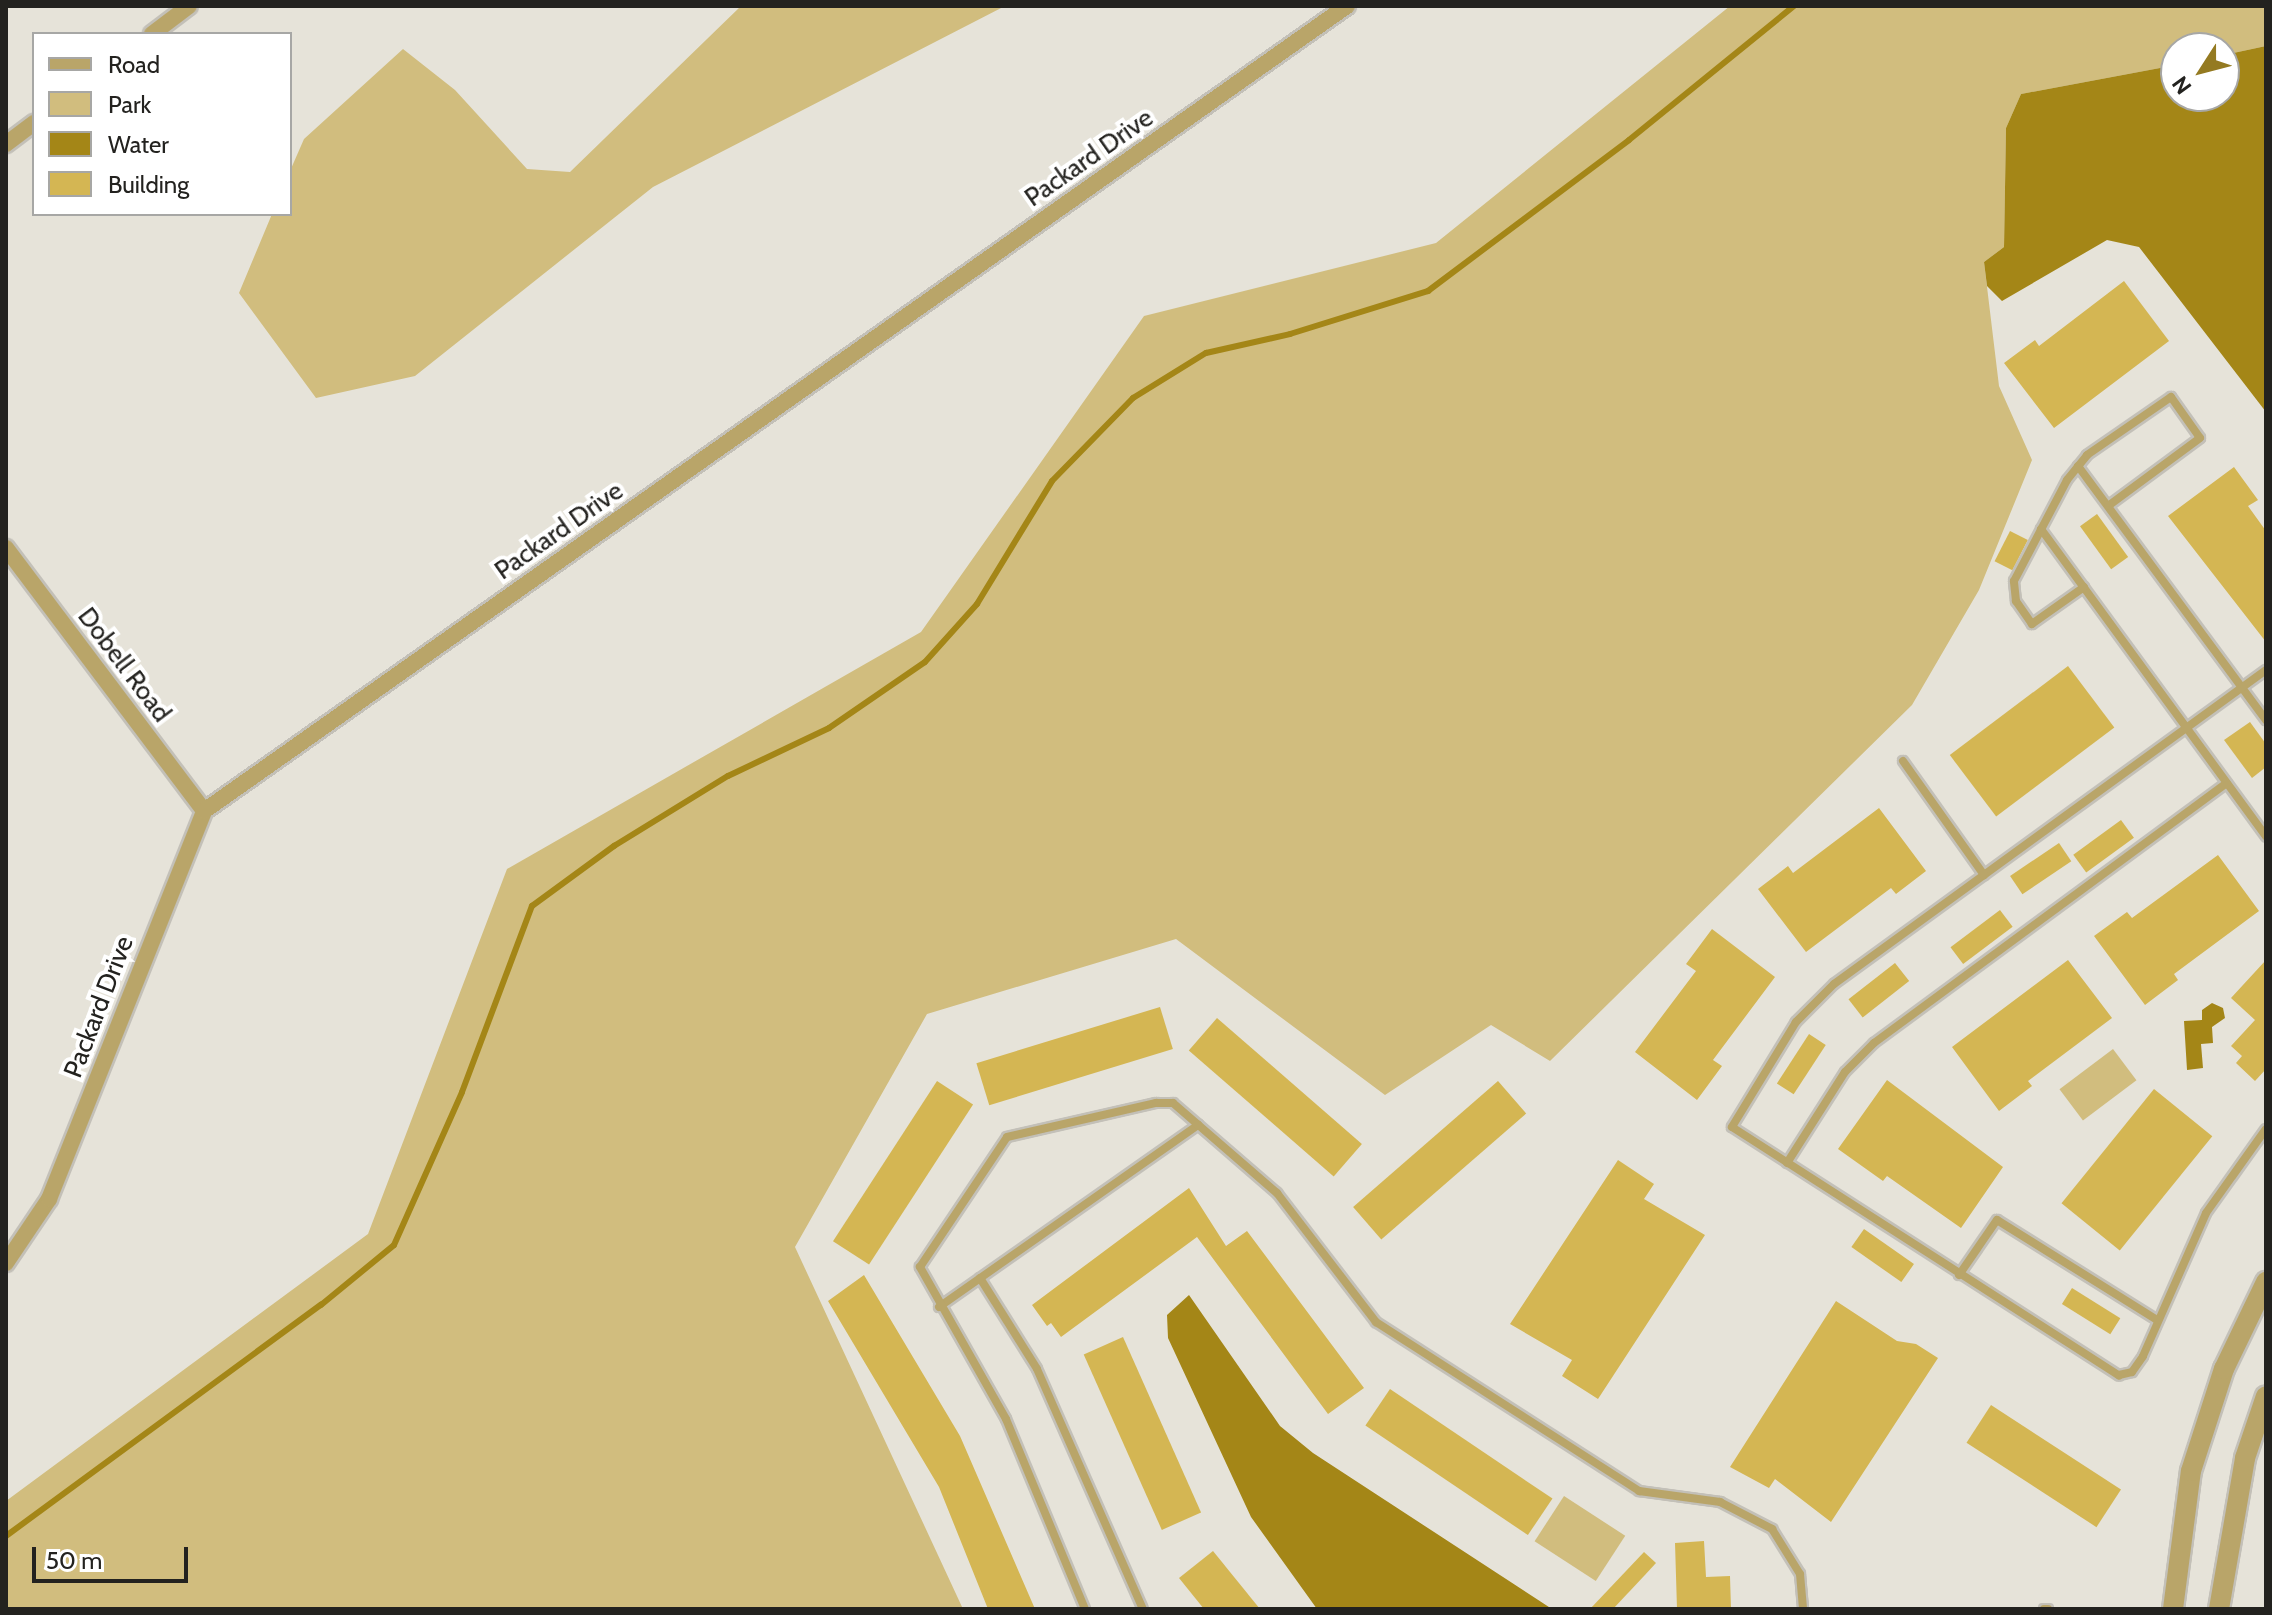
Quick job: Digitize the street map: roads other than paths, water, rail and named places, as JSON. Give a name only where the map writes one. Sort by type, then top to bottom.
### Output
[{"type":"street","points":[[155,32],[189,6]]},
{"type":"street","name":"Packard Drive","points":[[6,1263],[49,1199],[204,811],[1347,6]]},
{"type":"street","points":[[6,144],[32,124]]},
{"type":"street","name":"Dobell Road","points":[[6,548],[204,811]]},
{"type":"street","points":[[2173,1609],[2191,1471],[2224,1369],[2266,1282]]},
{"type":"street","points":[[2219,1609],[2245,1458],[2266,1396]]},
{"type":"lane","points":[[2084,587],[2032,624],[2016,601],[2014,581],[2078,466],[2171,397],[2200,438],[2108,506]]},
{"type":"lane","points":[[2078,466],[2266,720]]},
{"type":"lane","points":[[2041,529],[2266,836]]},
{"type":"lane","points":[[2266,670],[1834,984],[1796,1022],[1732,1127],[2119,1375],[2132,1372],[2143,1356],[2206,1213],[2266,1129]]},
{"type":"lane","points":[[1903,761],[1984,875]]},
{"type":"lane","points":[[1787,1163],[1845,1072],[1874,1043],[2227,783]]},
{"type":"lane","points":[[1085,1609],[1006,1419],[939,1307],[920,1267],[1007,1137],[1156,1103],[1173,1103],[1277,1193],[1376,1322],[1639,1491],[1720,1502],[1772,1529],[1800,1574],[1803,1609]]},
{"type":"lane","points":[[939,1307],[1198,1125]]},
{"type":"lane","points":[[1959,1275],[1997,1220],[2157,1320]]},
{"type":"lane","points":[[980,1278],[1037,1369],[1143,1609]]},
{"type":"water","points":[[2266,46],[2266,412],[2139,247],[2107,240],[2002,301],[1987,286],[1984,262],[2004,247],[2006,128],[2021,94],[2160,68],[2160,112],[2240,112],[2240,52]]},
{"type":"water","points":[[2212,1003],[2223,1008],[2225,1018],[2212,1027],[2213,1043],[2201,1044],[2203,1068],[2187,1070],[2184,1021],[2202,1020],[2202,1010]]},
{"type":"water","points":[[1189,1295],[1280,1426],[1313,1453],[1552,1609],[1317,1609],[1251,1517],[1168,1338],[1167,1315]]},
{"type":"waterway","points":[[6,1536],[321,1305],[394,1245],[462,1092],[532,906],[614,846],[728,776],[829,728],[925,662],[977,604],[1052,481],[1133,398],[1206,353],[1290,334],[1428,291],[1629,140],[1794,6]]}]
